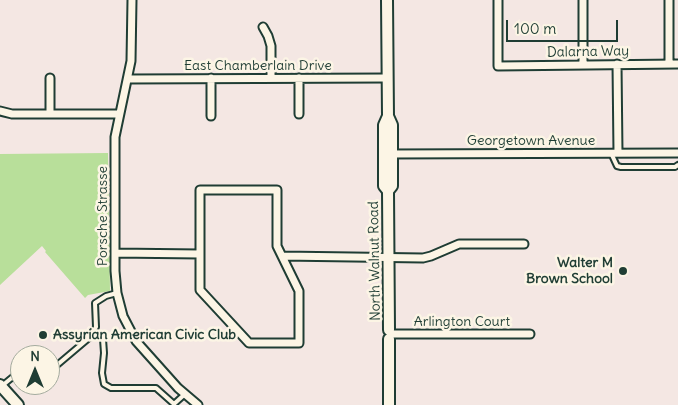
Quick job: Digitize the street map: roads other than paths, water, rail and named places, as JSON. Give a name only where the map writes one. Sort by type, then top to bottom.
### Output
[{"type":"street","name":"Porsche Strasse","points":[[132,0],[132,51],[128,79],[119,114],[115,145],[117,293],[126,322],[136,341],[184,394],[198,405]]},
{"type":"street","name":"North Walnut Road","points":[[388,0],[388,116],[392,125],[388,154],[392,186],[388,191],[391,334],[389,405]]},
{"type":"street","name":"Dalarna Way","points":[[498,0],[498,66],[678,64]]},
{"type":"street","points":[[583,0],[583,65]]},
{"type":"street","points":[[669,0],[669,64]]},
{"type":"street","points":[[263,27],[271,46],[271,78]]},
{"type":"street","points":[[614,153],[617,64]]},
{"type":"street","points":[[50,78],[50,114]]},
{"type":"street","points":[[211,78],[211,116]]},
{"type":"street","points":[[299,78],[299,114]]},
{"type":"street","name":"East Chamberlain Drive","points":[[128,79],[388,78]]},
{"type":"street","points":[[0,111],[7,114],[119,114]]},
{"type":"street","name":"Georgetown Avenue","points":[[388,154],[678,153]]},
{"type":"street","points":[[200,190],[277,190],[278,246],[282,256],[299,291],[299,343],[249,343],[200,290],[200,190]]},
{"type":"street","points":[[282,256],[428,257],[451,246],[463,244],[524,244]]},
{"type":"street","points":[[115,254],[200,254]]},
{"type":"street","name":"Arlington Court","points":[[391,334],[530,334]]},
{"type":"street","points":[[1,386],[18,405]]},
{"type":"lane","points":[[614,153],[617,166],[621,167],[675,167],[678,165]]},
{"type":"lane","points":[[60,363],[89,338],[96,327],[95,303],[106,296],[117,293]]},
{"type":"lane","points":[[94,330],[103,339],[102,373],[104,384],[111,388],[156,388],[174,404],[184,394]]},
{"type":"place","name":"Walter M Brown School","points":[[623,271]]},
{"type":"place","name":"Assyrian American Civic Club","points":[[43,335]]}]
